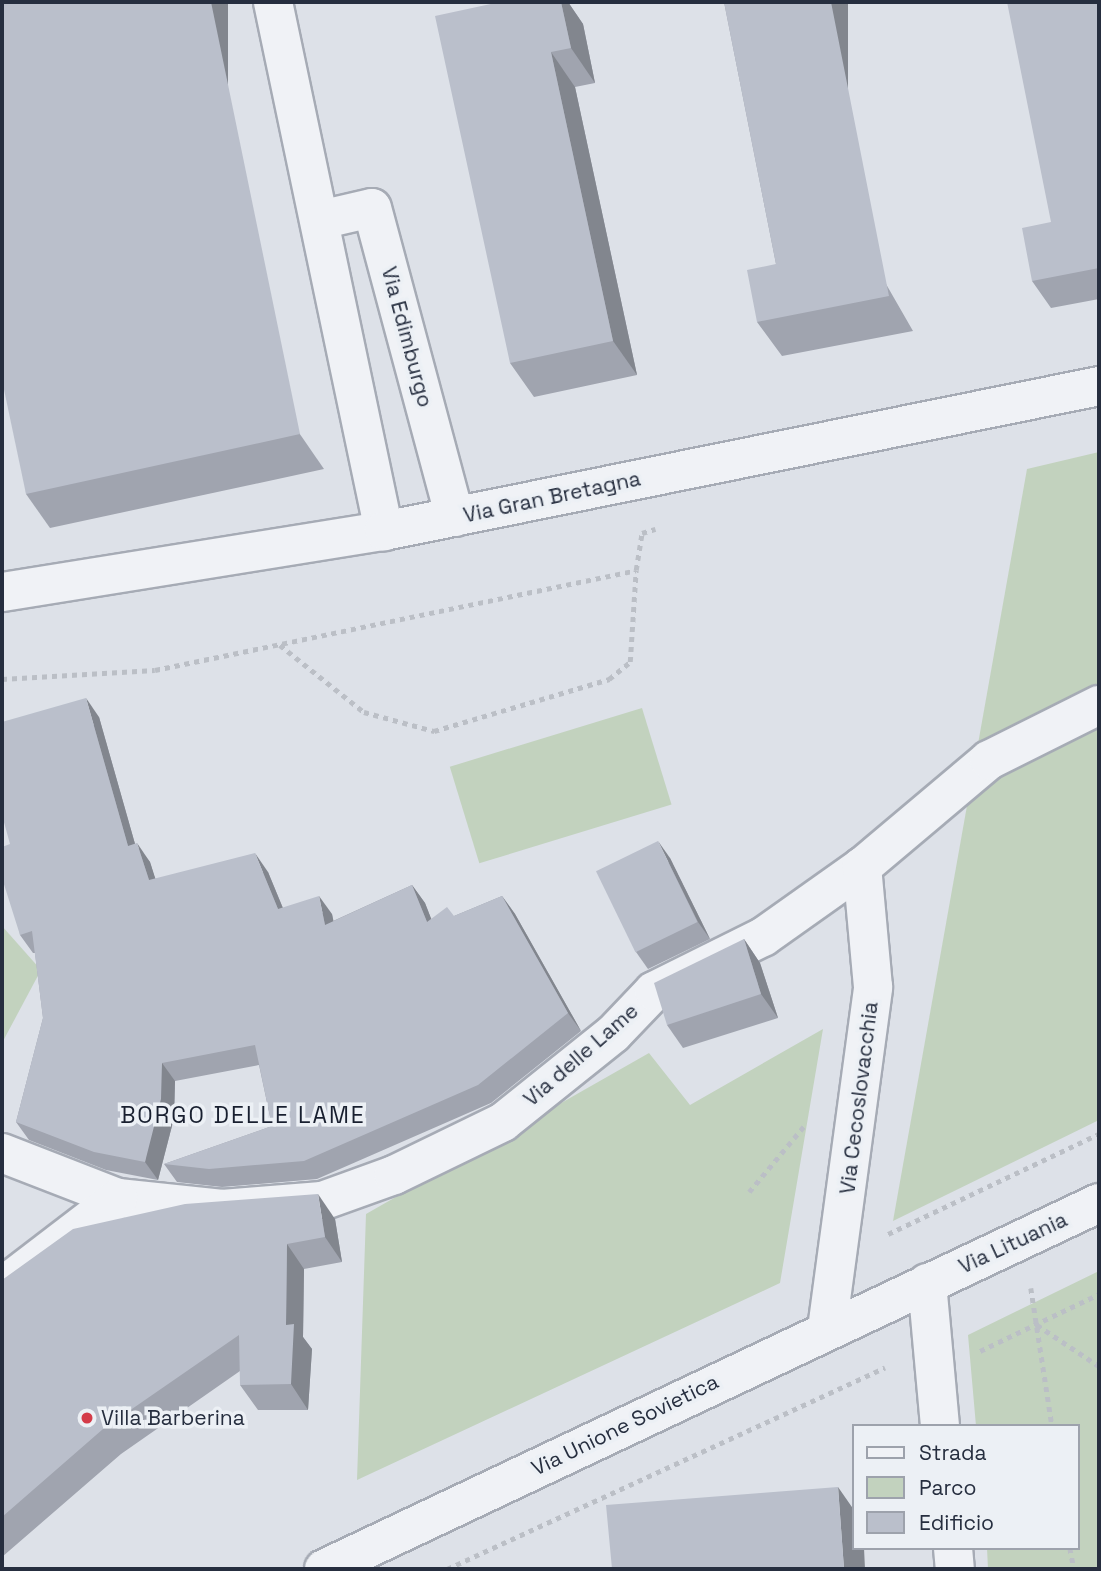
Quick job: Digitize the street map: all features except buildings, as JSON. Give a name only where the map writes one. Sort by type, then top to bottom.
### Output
[{"type":"street","points":[[274,2],[384,531]]},
{"type":"street","name":"Via Edimburgo","points":[[320,220],[372,208],[456,517]]},
{"type":"street","name":"Via Gran Bretagna","points":[[2,592],[384,531],[1099,386]]},
{"type":"street","name":"Via delle Lame","points":[[2,1153],[118,1198],[234,1208],[322,1201],[394,1175],[503,1122],[612,1034],[654,991],[763,937],[862,867],[989,760],[1099,705]]},
{"type":"street","name":"Via Cecoslovacchia","points":[[827,1329],[873,987],[862,867]]},
{"type":"street","points":[[2,1287],[118,1198]]},
{"type":"street","name":"Via Lituania","points":[[927,1283],[1099,1203]]},
{"type":"street","points":[[927,1283],[940,1424]]},
{"type":"street","name":"Via Unione Sovietica","points":[[324,1569],[927,1283]]},
{"type":"street","points":[[953,1550],[955,1569]]},
{"type":"path","points":[[279,644],[364,712],[434,731],[620,670],[630,662],[636,570],[642,533],[669,525]]},
{"type":"path","points":[[2,679],[155,670],[636,570]]},
{"type":"path","points":[[887,1235],[1099,1134]]},
{"type":"path","points":[[1024,1239],[1052,1424]]},
{"type":"path","points":[[970,1356],[1099,1294]]},
{"type":"path","points":[[1037,1325],[1099,1366]]},
{"type":"path","points":[[447,1569],[888,1367]]},
{"type":"path","points":[[1070,1550],[1073,1569]]},
{"type":"green space","points":[[1099,452],[1099,1120],[893,1221],[1027,469]]},
{"type":"green space","points":[[642,708],[672,805],[479,863],[450,767]]},
{"type":"green space","points":[[2,926],[41,970],[2,1043]]},
{"type":"green space","points":[[823,1029],[780,1283],[357,1480],[366,1214],[649,1053],[690,1105]]},
{"type":"green space","points":[[1099,1271],[1099,1569],[988,1569],[987,1550],[1080,1550],[1080,1424],[976,1424],[968,1335]]},
{"type":"place","name":"Villa Barberina","points":[[87,1418]]},
{"type":"district","name":"BORGO DELLE LAME","points":[[243,1115]]}]
